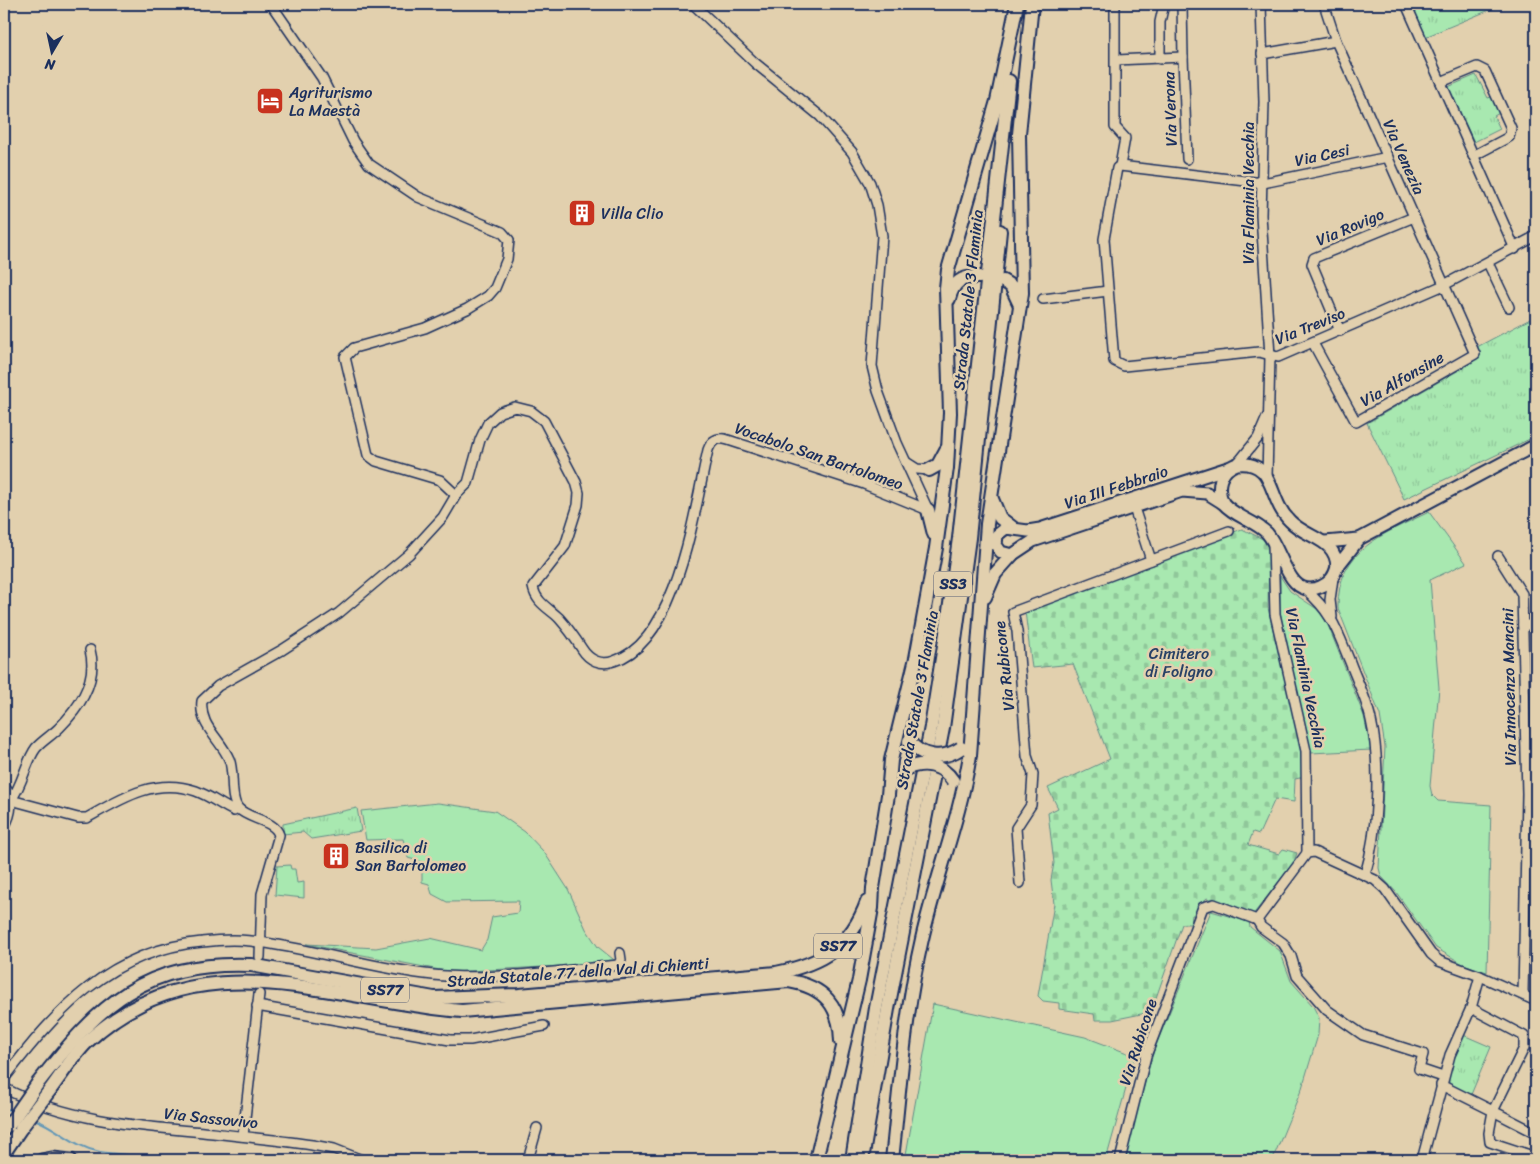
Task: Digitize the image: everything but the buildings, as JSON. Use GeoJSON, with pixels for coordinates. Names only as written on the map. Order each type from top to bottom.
{"type":"FeatureCollection","features":[{"type":"Feature","properties":{"kind":"highway"},"geometry":{"type":"LineString","coordinates":[[816,1160],[822,1144],[859,980],[872,908],[873,888],[888,795],[891,760],[920,640],[936,548],[949,437],[946,282],[950,262],[997,101],[1018,4]]}},
{"type":"Feature","properties":{"kind":"highway","name":"Strada Statale 3 Flaminia"},"geometry":{"type":"LineString","coordinates":[[852,1160],[876,1008],[931,727],[946,633],[959,538],[997,178],[1018,4]]}},
{"type":"Feature","properties":{"kind":"highway"},"geometry":{"type":"LineString","coordinates":[[892,1157],[907,1019],[914,977],[923,936],[960,802],[973,737],[980,614],[991,494],[1020,306],[1022,255],[1019,134],[1030,4]]}},
{"type":"Feature","properties":{"kind":"highway","name":"Strada Statale 3 Flaminia"},"geometry":{"type":"LineString","coordinates":[[862,1160],[888,1009],[943,728],[969,538],[1003,198],[1030,4]]}},
{"type":"Feature","properties":{"kind":"highway"},"geometry":{"type":"LineString","coordinates":[[947,307],[955,284],[965,278],[979,277]]}},
{"type":"Feature","properties":{"kind":"highway"},"geometry":{"type":"LineString","coordinates":[[1003,280],[1014,289],[1020,306]]}},
{"type":"Feature","properties":{"kind":"highway"},"geometry":{"type":"LineString","coordinates":[[929,470],[936,467],[942,459],[949,437]]}},
{"type":"Feature","properties":{"kind":"highway"},"geometry":{"type":"LineString","coordinates":[[991,494],[997,513],[1004,522],[1013,528]]}},
{"type":"Feature","properties":{"kind":"highway"},"geometry":{"type":"LineString","coordinates":[[928,510],[933,524],[936,548]]}},
{"type":"Feature","properties":{"kind":"highway"},"geometry":{"type":"LineString","coordinates":[[980,614],[990,582],[1012,555]]}},
{"type":"Feature","properties":{"kind":"highway"},"geometry":{"type":"LineString","coordinates":[[901,723],[909,741],[919,751],[930,756],[947,755],[961,748],[973,737]]}},
{"type":"Feature","properties":{"kind":"highway"},"geometry":{"type":"LineString","coordinates":[[888,795],[892,783],[905,769],[917,765],[930,764],[943,770],[953,781],[960,802]]}},
{"type":"Feature","properties":{"kind":"highway","name":"Strada Statale 77 della Val di Chienti"},"geometry":{"type":"LineString","coordinates":[[4,1153],[11,1128],[38,1083],[79,1032],[109,1005],[144,982],[195,966],[220,964],[251,965],[434,998],[519,995],[776,973],[801,968],[826,957],[847,938],[860,921],[873,888]]}},
{"type":"Feature","properties":{"kind":"highway","name":"Strada Statale 77 della Val di Chienti"},"geometry":{"type":"LineString","coordinates":[[11,1128],[50,1090],[88,1042],[117,1018],[154,998],[204,984],[247,981],[323,989],[418,1008],[462,1011],[789,981],[803,984],[824,995],[837,1011],[841,1027],[841,1053]]}},
{"type":"Feature","properties":{"kind":"highway"},"geometry":{"type":"LineString","coordinates":[[822,1144],[823,1160]]}},
{"type":"Feature","properties":{"kind":"main road"},"geometry":{"type":"LineString","coordinates":[[1324,542],[1359,539],[1536,445]]}},
{"type":"Feature","properties":{"kind":"main road"},"geometry":{"type":"LineString","coordinates":[[1232,466],[1256,466],[1267,477]]}},
{"type":"Feature","properties":{"kind":"main road","name":"Via Flaminia Vecchia"},"geometry":{"type":"LineString","coordinates":[[1232,466],[1219,483],[1219,493],[1223,503],[1229,509],[1256,523],[1273,540],[1291,580],[1305,589],[1318,588],[1335,573]]}},
{"type":"Feature","properties":{"kind":"main road","name":"Via III Febbraio"},"geometry":{"type":"LineString","coordinates":[[1013,528],[1028,531],[1040,529],[1232,466]]}},
{"type":"Feature","properties":{"kind":"main road","name":"Via Flaminia Vecchia"},"geometry":{"type":"LineString","coordinates":[[1267,477],[1278,507],[1288,520],[1306,534],[1324,542]]}},
{"type":"Feature","properties":{"kind":"main road"},"geometry":{"type":"LineString","coordinates":[[1013,528],[1002,530],[996,539],[1000,551],[1012,555],[1033,541],[1187,490],[1208,493],[1223,503]]}},
{"type":"Feature","properties":{"kind":"main road"},"geometry":{"type":"LineString","coordinates":[[1335,573],[1359,539]]}},
{"type":"Feature","properties":{"kind":"main road"},"geometry":{"type":"LineString","coordinates":[[1324,542],[1335,555],[1335,573]]}},
{"type":"Feature","properties":{"kind":"main road"},"geometry":{"type":"LineString","coordinates":[[42,1160],[53,1158],[71,1160]]}},
{"type":"Feature","properties":{"kind":"street"},"geometry":{"type":"LineString","coordinates":[[271,4],[322,78],[353,141],[369,164],[418,197],[502,232],[509,240],[507,259],[494,289],[488,296],[467,309],[425,328],[354,348],[345,357],[368,455],[376,461],[440,480],[456,495]]}},
{"type":"Feature","properties":{"kind":"street"},"geometry":{"type":"LineString","coordinates":[[693,4],[755,63],[827,123],[852,152],[870,183],[878,205],[882,236],[872,366],[878,391],[904,460],[928,510]]}},
{"type":"Feature","properties":{"kind":"street"},"geometry":{"type":"LineString","coordinates":[[1115,4],[1115,128],[1125,138],[1120,166],[1262,183]]}},
{"type":"Feature","properties":{"kind":"street","name":"Via Flaminia Vecchia"},"geometry":{"type":"LineString","coordinates":[[1262,4],[1261,216],[1270,356],[1267,477]]}},
{"type":"Feature","properties":{"kind":"street","name":"Via Venezia"},"geometry":{"type":"LineString","coordinates":[[1324,4],[1336,41],[1444,285]]}},
{"type":"Feature","properties":{"kind":"street"},"geometry":{"type":"LineString","coordinates":[[1406,4],[1515,249]]}},
{"type":"Feature","properties":{"kind":"street","name":"Via Verona"},"geometry":{"type":"LineString","coordinates":[[1160,59],[1163,6],[1182,7],[1187,159]]}},
{"type":"Feature","properties":{"kind":"street"},"geometry":{"type":"LineString","coordinates":[[1262,54],[1336,41]]}},
{"type":"Feature","properties":{"kind":"street","name":"Via Verona"},"geometry":{"type":"LineString","coordinates":[[1116,60],[1183,57]]}},
{"type":"Feature","properties":{"kind":"street"},"geometry":{"type":"LineString","coordinates":[[1441,82],[1477,67],[1485,71],[1511,128],[1509,137],[1473,156]]}},
{"type":"Feature","properties":{"kind":"street","name":"Via Cesi"},"geometry":{"type":"LineString","coordinates":[[1262,183],[1388,157]]}},
{"type":"Feature","properties":{"kind":"street","name":"Via Treviso"},"geometry":{"type":"LineString","coordinates":[[1120,166],[1117,168],[1104,239],[1114,361],[1118,365],[1259,352],[1278,357],[1444,285],[1515,249],[1536,236]]}},
{"type":"Feature","properties":{"kind":"street","name":"Via Rovigo"},"geometry":{"type":"LineString","coordinates":[[1340,331],[1312,264],[1314,258],[1414,216]]}},
{"type":"Feature","properties":{"kind":"street"},"geometry":{"type":"LineString","coordinates":[[1488,263],[1510,306]]}},
{"type":"Feature","properties":{"kind":"street","name":"Via Alfonsine"},"geometry":{"type":"LineString","coordinates":[[1313,343],[1356,422],[1475,354],[1444,285]]}},
{"type":"Feature","properties":{"kind":"street"},"geometry":{"type":"LineString","coordinates":[[1043,299],[1108,291]]}},
{"type":"Feature","properties":{"kind":"street","name":"Vocabolo San Bartolomeo"},"geometry":{"type":"LineString","coordinates":[[238,809],[235,802],[229,759],[202,718],[202,701],[218,686],[282,650],[339,613],[409,554],[443,517],[456,495],[470,479],[482,435],[488,423],[496,415],[510,408],[521,408],[531,411],[544,421],[576,482],[578,505],[564,546],[536,581],[533,587],[534,594],[537,600],[568,628],[585,654],[599,662],[608,663],[632,653],[643,644],[651,634],[669,601],[678,578],[708,450],[712,441],[716,439],[728,440],[864,484],[928,510]]}},
{"type":"Feature","properties":{"kind":"street","name":"Via Flaminia Vecchia"},"geometry":{"type":"LineString","coordinates":[[1232,466],[1258,438],[1269,413]]}},
{"type":"Feature","properties":{"kind":"street"},"geometry":{"type":"LineString","coordinates":[[904,460],[913,467],[929,470],[921,480],[920,493]]}},
{"type":"Feature","properties":{"kind":"street"},"geometry":{"type":"LineString","coordinates":[[1134,508],[1151,560]]}},
{"type":"Feature","properties":{"kind":"street","name":"Via Rubicone"},"geometry":{"type":"LineString","coordinates":[[1020,883],[1016,828],[1031,805],[1033,774],[1027,756],[1017,631],[1013,612],[1229,531]]}},
{"type":"Feature","properties":{"kind":"street","name":"Via Flaminia Vecchia"},"geometry":{"type":"LineString","coordinates":[[1273,540],[1275,614],[1306,751],[1307,852]]}},
{"type":"Feature","properties":{"kind":"street","name":"Via Innocenzo Mancini"},"geometry":{"type":"LineString","coordinates":[[1498,556],[1522,594],[1532,794],[1523,995]]}},
{"type":"Feature","properties":{"kind":"street","name":"Via Flaminia Vecchia"},"geometry":{"type":"LineString","coordinates":[[1335,573],[1330,594],[1332,617],[1371,717],[1377,748],[1377,782],[1371,856],[1365,875]]}},
{"type":"Feature","properties":{"kind":"street","name":"Via Flaminia Vecchia"},"geometry":{"type":"LineString","coordinates":[[1305,589],[1332,617]]}},
{"type":"Feature","properties":{"kind":"street"},"geometry":{"type":"LineString","coordinates":[[1523,625],[1536,625]]}},
{"type":"Feature","properties":{"kind":"street"},"geometry":{"type":"LineString","coordinates":[[11,800],[17,792],[36,749],[60,727],[87,692],[93,660],[90,650]]}},
{"type":"Feature","properties":{"kind":"street"},"geometry":{"type":"LineString","coordinates":[[4,786],[10,792],[11,800],[10,812],[4,827]]}},
{"type":"Feature","properties":{"kind":"street"},"geometry":{"type":"LineString","coordinates":[[11,800],[78,818],[87,818],[140,790],[161,786],[180,787],[197,791],[275,828],[279,835],[262,894],[260,957]]}},
{"type":"Feature","properties":{"kind":"street"},"geometry":{"type":"LineString","coordinates":[[1536,1001],[1480,976],[1439,961],[1431,954],[1385,889],[1375,880],[1314,852],[1307,852],[1257,920],[1261,927],[1283,943],[1291,956],[1297,976],[1327,1010],[1363,1035],[1423,1054],[1419,1069],[1536,1133]]}},
{"type":"Feature","properties":{"kind":"street","name":"Via Flaminia Vecchia"},"geometry":{"type":"LineString","coordinates":[[1371,856],[1375,880]]}},
{"type":"Feature","properties":{"kind":"street","name":"Via Rubicone"},"geometry":{"type":"LineString","coordinates":[[1120,1160],[1146,1056],[1203,907],[1214,904],[1257,920]]}},
{"type":"Feature","properties":{"kind":"street"},"geometry":{"type":"LineString","coordinates":[[4,1079],[17,1062],[78,996],[100,977],[123,964],[153,951],[179,944],[216,941],[260,942],[407,972],[459,977],[618,965],[621,960],[620,953]]}},
{"type":"Feature","properties":{"kind":"street"},"geometry":{"type":"LineString","coordinates":[[1422,1160],[1450,1055],[1471,1008],[1480,976]]}},
{"type":"Feature","properties":{"kind":"street"},"geometry":{"type":"LineString","coordinates":[[243,1136],[259,994]]}},
{"type":"Feature","properties":{"kind":"street"},"geometry":{"type":"LineString","coordinates":[[257,1006],[450,1040],[470,1040],[544,1026]]}},
{"type":"Feature","properties":{"kind":"street"},"geometry":{"type":"LineString","coordinates":[[1471,1008],[1524,1036],[1524,1048],[1493,1111],[1489,1134],[1490,1142],[1526,1157],[1536,1157]]}},
{"type":"Feature","properties":{"kind":"street","name":"Via Sassovivo"},"geometry":{"type":"LineString","coordinates":[[4,1088],[18,1095],[56,1108],[117,1124],[312,1144],[334,1149],[362,1160]]}},
{"type":"Feature","properties":{"kind":"street"},"geometry":{"type":"LineString","coordinates":[[528,1160],[537,1128]]}},
{"type":"Feature","properties":{"kind":"green space"},"geometry":{"type":"Polygon","coordinates":[[[1410,4],[1504,4],[1425,37],[1410,4]]]}},
{"type":"Feature","properties":{"kind":"green space"},"geometry":{"type":"Polygon","coordinates":[[[1476,75],[1488,98],[1494,96],[1501,112],[1494,116],[1500,129],[1474,142],[1448,87],[1476,75]]]}},
{"type":"Feature","properties":{"kind":"green space"},"geometry":{"type":"Polygon","coordinates":[[[1536,316],[1536,436],[1404,499],[1367,423],[1473,362],[1477,355],[1475,348],[1536,316]]]}},
{"type":"Feature","properties":{"kind":"green space"},"geometry":{"type":"Polygon","coordinates":[[[1429,512],[1466,563],[1430,580],[1439,688],[1430,786],[1432,795],[1438,801],[1491,805],[1487,972],[1463,964],[1436,948],[1396,892],[1381,876],[1379,868],[1385,747],[1380,715],[1338,608],[1340,588],[1345,571],[1354,557],[1380,536],[1429,512]]]}},
{"type":"Feature","properties":{"kind":"green space","name":"Cimitero di Foligno"},"geometry":{"type":"Polygon","coordinates":[[[1242,529],[1269,542],[1268,608],[1304,761],[1305,777],[1295,779],[1294,802],[1275,799],[1259,834],[1253,832],[1248,845],[1279,854],[1283,849],[1297,853],[1294,862],[1252,916],[1207,898],[1199,905],[1197,916],[1192,915],[1191,924],[1182,924],[1151,1012],[1112,1020],[1095,1020],[1094,1014],[1059,1009],[1059,1003],[1043,1001],[1038,996],[1054,904],[1051,880],[1054,863],[1048,813],[1058,808],[1048,788],[1110,759],[1073,664],[1032,668],[1025,611],[1242,529]]]}},
{"type":"Feature","properties":{"kind":"green space"},"geometry":{"type":"Polygon","coordinates":[[[1280,576],[1290,591],[1320,611],[1328,625],[1364,716],[1371,750],[1311,753],[1280,612],[1280,576]]]}},
{"type":"Feature","properties":{"kind":"green space"},"geometry":{"type":"Polygon","coordinates":[[[438,803],[495,811],[525,832],[544,852],[568,889],[586,929],[598,947],[618,963],[450,972],[306,944],[376,948],[430,938],[481,950],[487,940],[492,917],[518,913],[519,901],[447,902],[432,894],[429,884],[422,882],[422,862],[408,858],[403,839],[366,840],[361,811],[438,803]]]}},
{"type":"Feature","properties":{"kind":"green space"},"geometry":{"type":"Polygon","coordinates":[[[357,808],[361,831],[311,839],[303,832],[283,834],[283,824],[357,808]]]}},
{"type":"Feature","properties":{"kind":"green space"},"geometry":{"type":"Polygon","coordinates":[[[290,865],[291,869],[295,869],[297,883],[304,882],[304,898],[275,895],[277,866],[290,865]]]}},
{"type":"Feature","properties":{"kind":"green space"},"geometry":{"type":"Polygon","coordinates":[[[1211,911],[1249,922],[1250,927],[1280,951],[1291,981],[1313,1006],[1319,1018],[1318,1035],[1302,1088],[1274,1156],[1276,1160],[1123,1160],[1154,1050],[1211,911]]]}},
{"type":"Feature","properties":{"kind":"green space"},"geometry":{"type":"Polygon","coordinates":[[[933,1004],[1085,1037],[1135,1056],[1106,1160],[905,1160],[933,1004]]]}},
{"type":"Feature","properties":{"kind":"green space"},"geometry":{"type":"Polygon","coordinates":[[[1461,1034],[1491,1047],[1470,1097],[1450,1087],[1447,1077],[1461,1034]]]}},
{"type":"Feature","properties":{"kind":"waterway"},"geometry":{"type":"LineString","coordinates":[[4,1108],[13,1111]]}},
{"type":"Feature","properties":{"kind":"waterway"},"geometry":{"type":"LineString","coordinates":[[34,1119],[91,1150],[166,1160]]}},
{"type":"Feature","properties":{"kind":"place","name":"Agriturismo La Maestà"},"geometry":{"type":"Point","coordinates":[270,101]}},
{"type":"Feature","properties":{"kind":"place","name":"Villa Clio"},"geometry":{"type":"Point","coordinates":[582,213]}},
{"type":"Feature","properties":{"kind":"place","name":"Basilica di San Bartolomeo"},"geometry":{"type":"Point","coordinates":[336,856]}}]}
